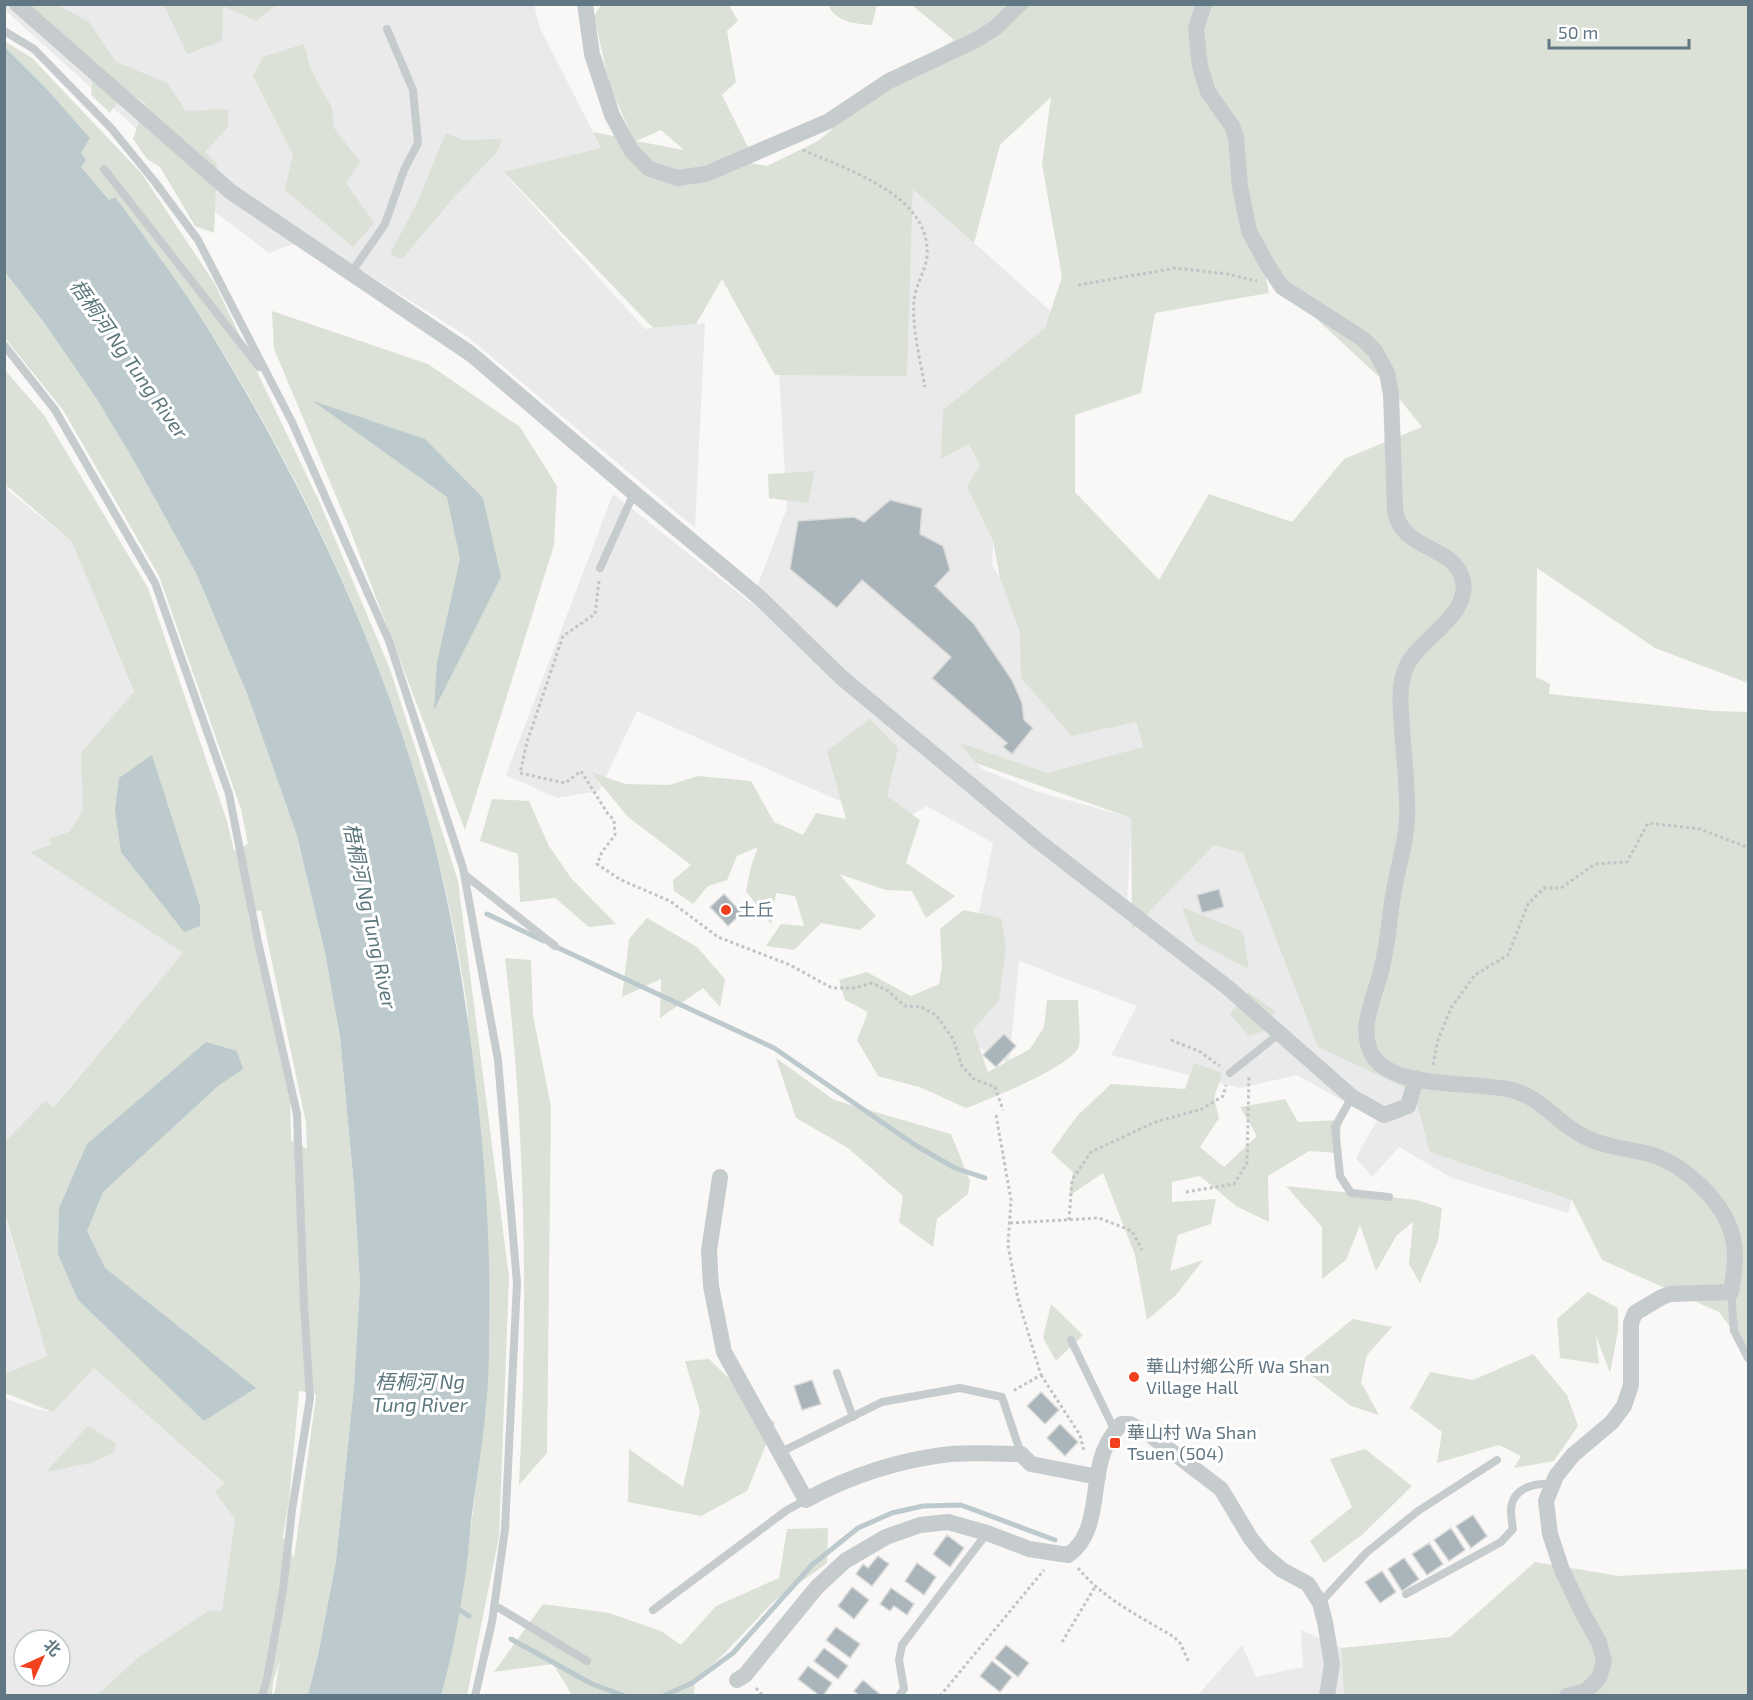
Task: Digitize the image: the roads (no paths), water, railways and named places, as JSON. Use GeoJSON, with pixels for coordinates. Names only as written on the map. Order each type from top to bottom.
{"type":"FeatureCollection","features":[{"type":"Feature","properties":{"kind":"street"},"geometry":{"type":"LineString","coordinates":[[17,4],[231,192],[471,354],[634,494],[759,597],[841,677],[1038,842],[1227,987],[1352,1097],[1384,1115],[1408,1106],[1423,1080]]}},
{"type":"Feature","properties":{"kind":"street"},"geometry":{"type":"LineString","coordinates":[[585,4],[592,54],[612,115],[631,150],[648,168],[677,178],[706,174],[829,121],[889,81],[976,40],[995,28],[1020,4]]}},
{"type":"Feature","properties":{"kind":"street"},"geometry":{"type":"LineString","coordinates":[[1204,4],[1196,29],[1200,66],[1208,92],[1232,126],[1236,136],[1240,187],[1249,231],[1282,287],[1363,339],[1380,358],[1389,382],[1395,510],[1398,523],[1412,538],[1453,563],[1462,580],[1461,600],[1453,614],[1416,652],[1408,663],[1403,677],[1400,699],[1407,798],[1406,831],[1383,960],[1366,1029],[1370,1051],[1380,1064],[1395,1072],[1423,1080],[1496,1087],[1520,1092],[1538,1102],[1568,1127],[1585,1137],[1611,1147],[1650,1154],[1669,1161],[1686,1172],[1706,1192],[1730,1227],[1734,1242],[1735,1262],[1731,1292],[1670,1294],[1662,1296],[1635,1313],[1631,1323],[1631,1385],[1624,1406],[1612,1422],[1573,1455],[1556,1476],[1546,1502],[1550,1534],[1566,1579],[1599,1642],[1604,1661],[1599,1678],[1586,1691],[1567,1695]]}},
{"type":"Feature","properties":{"kind":"street"},"geometry":{"type":"LineString","coordinates":[[720,1177],[709,1251],[711,1286],[724,1352],[806,1500],[825,1490],[895,1464],[952,1454],[1021,1454],[1031,1464],[1090,1476]]}},
{"type":"Feature","properties":{"kind":"street"},"geometry":{"type":"LineString","coordinates":[[737,1680],[745,1675],[817,1587],[845,1561],[886,1537],[920,1525],[948,1522],[987,1533],[1029,1549],[1068,1555],[1077,1548],[1089,1527],[1090,1476],[1121,1424],[1130,1425],[1150,1435],[1221,1489],[1251,1539],[1264,1555],[1282,1570],[1308,1584],[1320,1603],[1325,1622],[1332,1664],[1328,1695]]}},
{"type":"Feature","properties":{"kind":"lane"},"geometry":{"type":"LineString","coordinates":[[351,273],[385,224],[404,170],[418,143],[412,90],[387,29]]}},
{"type":"Feature","properties":{"kind":"lane"},"geometry":{"type":"LineString","coordinates":[[4,31],[34,49],[111,128],[198,240],[292,422],[389,641],[465,875],[498,1060],[517,1283],[505,1529],[494,1605],[476,1695]]}},
{"type":"Feature","properties":{"kind":"lane"},"geometry":{"type":"LineString","coordinates":[[104,169],[271,382]]}},
{"type":"Feature","properties":{"kind":"lane"},"geometry":{"type":"LineString","coordinates":[[4,345],[55,410],[155,583],[229,794],[258,942],[297,1114],[310,1398],[292,1510],[283,1590],[262,1695]]}},
{"type":"Feature","properties":{"kind":"lane"},"geometry":{"type":"LineString","coordinates":[[600,568],[634,494]]}},
{"type":"Feature","properties":{"kind":"lane"},"geometry":{"type":"LineString","coordinates":[[465,875],[555,946]]}},
{"type":"Feature","properties":{"kind":"lane"},"geometry":{"type":"LineString","coordinates":[[1230,1073],[1280,1034]]}},
{"type":"Feature","properties":{"kind":"lane"},"geometry":{"type":"LineString","coordinates":[[1352,1097],[1335,1127],[1340,1176],[1352,1193],[1389,1197]]}},
{"type":"Feature","properties":{"kind":"lane"},"geometry":{"type":"LineString","coordinates":[[1731,1292],[1734,1331],[1749,1358]]}},
{"type":"Feature","properties":{"kind":"lane"},"geometry":{"type":"LineString","coordinates":[[1071,1340],[1115,1431]]}},
{"type":"Feature","properties":{"kind":"lane"},"geometry":{"type":"LineString","coordinates":[[837,1373],[853,1417]]}},
{"type":"Feature","properties":{"kind":"lane"},"geometry":{"type":"LineString","coordinates":[[779,1453],[882,1402],[960,1388],[1002,1397],[1021,1454]]}},
{"type":"Feature","properties":{"kind":"lane"},"geometry":{"type":"LineString","coordinates":[[1320,1603],[1374,1546],[1418,1511],[1497,1460]]}},
{"type":"Feature","properties":{"kind":"lane"},"geometry":{"type":"LineString","coordinates":[[1406,1594],[1501,1542],[1513,1529],[1511,1508],[1516,1496],[1526,1486],[1537,1483],[1553,1484]]}},
{"type":"Feature","properties":{"kind":"lane"},"geometry":{"type":"LineString","coordinates":[[652,1611],[787,1510],[806,1500]]}},
{"type":"Feature","properties":{"kind":"lane"},"geometry":{"type":"LineString","coordinates":[[899,1695],[904,1689],[899,1660],[902,1645],[987,1533]]}},
{"type":"Feature","properties":{"kind":"lane"},"geometry":{"type":"LineString","coordinates":[[494,1605],[587,1661]]}},
{"type":"Feature","properties":{"kind":"water","name":"梧桐河 Ng Tung River"},"geometry":{"type":"Polygon","coordinates":[[[5,47],[45,87],[90,138],[81,153],[86,160],[81,167],[109,200],[115,197],[179,285],[215,340],[281,456],[312,516],[366,638],[390,700],[430,827],[452,926],[469,1027],[483,1153],[489,1273],[489,1372],[484,1422],[463,1593],[441,1695],[308,1695],[336,1561],[354,1386],[360,1284],[354,1186],[340,1037],[325,953],[297,836],[248,696],[196,573],[96,398],[45,324],[5,272],[5,47]]]}},
{"type":"Feature","properties":{"kind":"water"},"geometry":{"type":"Polygon","coordinates":[[[313,401],[425,439],[483,498],[501,577],[434,710],[437,662],[460,559],[447,497],[313,401]]]}},
{"type":"Feature","properties":{"kind":"water"},"geometry":{"type":"Polygon","coordinates":[[[152,755],[200,906],[200,926],[184,932],[121,852],[115,810],[119,778],[152,755]]]}},
{"type":"Feature","properties":{"kind":"water"},"geometry":{"type":"Polygon","coordinates":[[[206,1042],[237,1051],[243,1069],[218,1086],[103,1192],[87,1231],[105,1268],[256,1388],[204,1421],[78,1300],[58,1254],[59,1208],[87,1144],[206,1042]]]}},
{"type":"Feature","properties":{"kind":"waterway"},"geometry":{"type":"LineString","coordinates":[[487,914],[544,941]]}},
{"type":"Feature","properties":{"kind":"waterway"},"geometry":{"type":"LineString","coordinates":[[552,945],[774,1048],[915,1145],[955,1168],[985,1178]]}},
{"type":"Feature","properties":{"kind":"waterway"},"geometry":{"type":"LineString","coordinates":[[663,1696],[692,1683],[733,1653],[812,1565],[858,1528],[892,1513],[923,1506],[961,1505],[1055,1540]]}},
{"type":"Feature","properties":{"kind":"waterway"},"geometry":{"type":"LineString","coordinates":[[455,1607],[469,1616]]}},
{"type":"Feature","properties":{"kind":"waterway"},"geometry":{"type":"LineString","coordinates":[[511,1639],[592,1684],[625,1696]]}},
{"type":"Feature","properties":{"kind":"place","name":"土丘"},"geometry":{"type":"Point","coordinates":[726,910]}},
{"type":"Feature","properties":{"kind":"place","name":"華山村鄉公所 Wa Shan Village Hall"},"geometry":{"type":"Point","coordinates":[1134,1377]}},
{"type":"Feature","properties":{"kind":"place","name":"華山村 Wa Shan Tsuen (504)"},"geometry":{"type":"Point","coordinates":[1115,1443]}}]}
